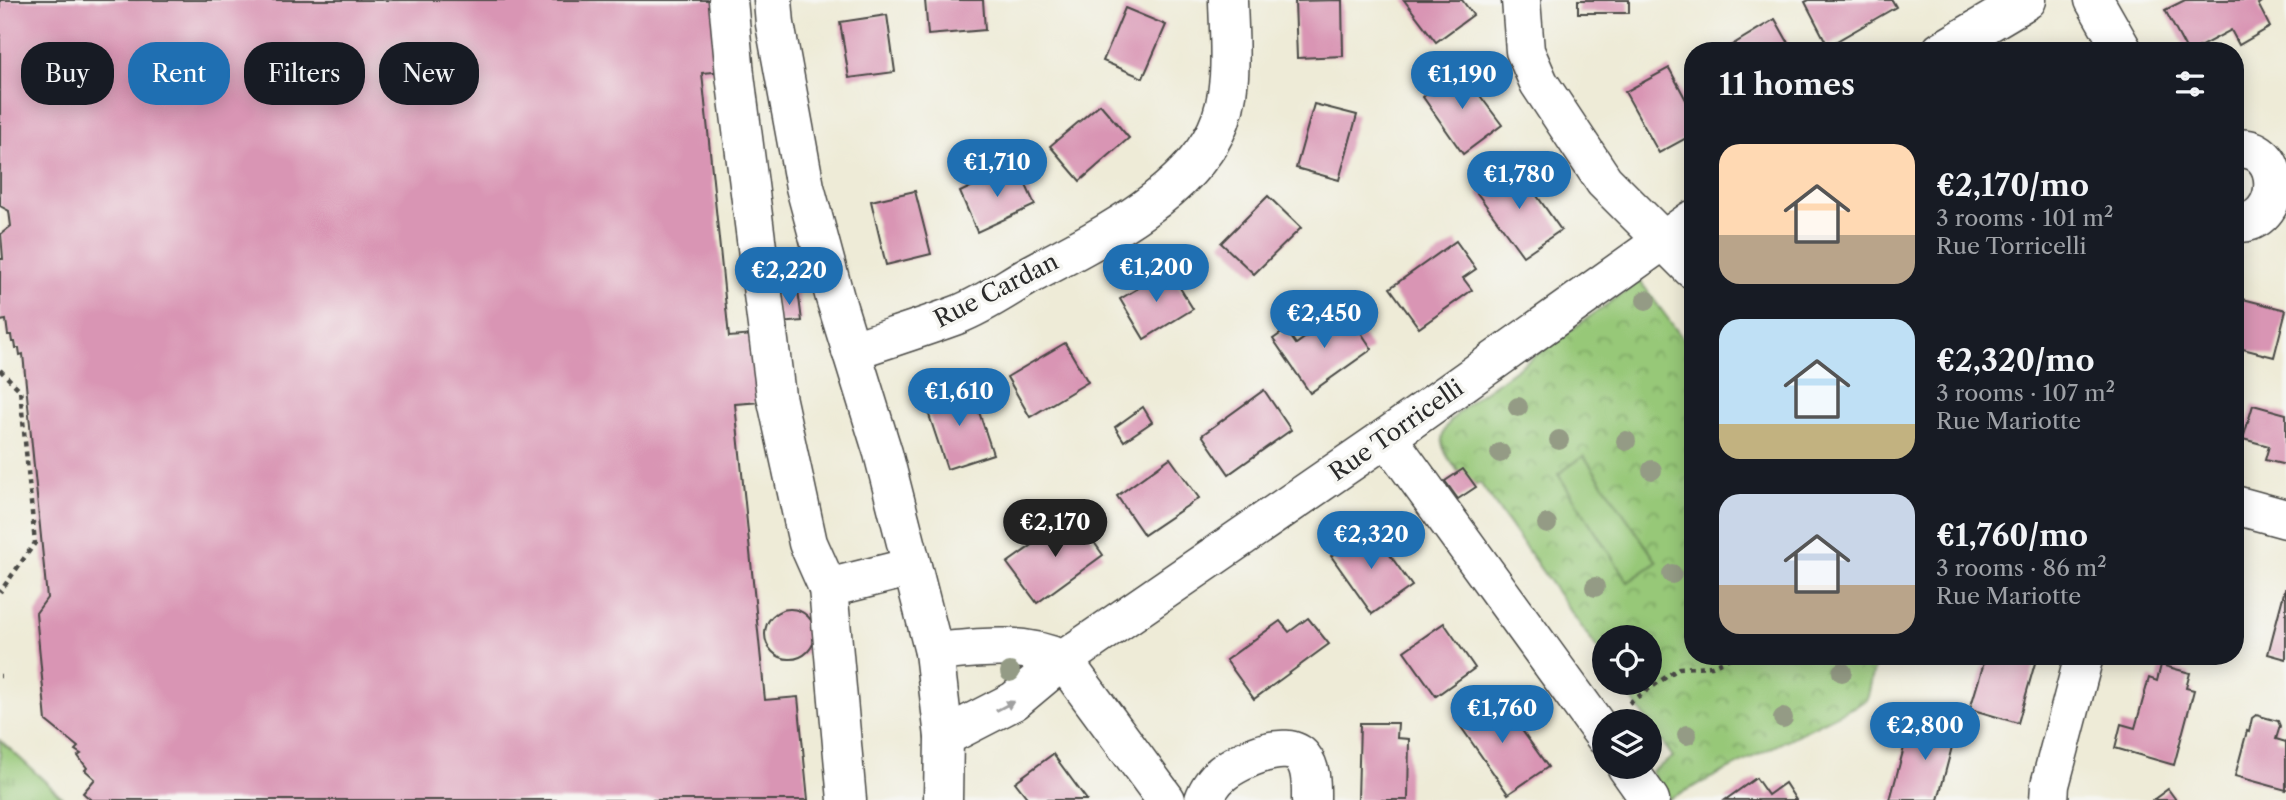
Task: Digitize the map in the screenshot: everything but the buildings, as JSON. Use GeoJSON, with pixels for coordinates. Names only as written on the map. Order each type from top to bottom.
{"type":"FeatureCollection","features":[{"type":"Feature","properties":{"kind":"street"},"geometry":{"type":"LineString","coordinates":[[728,0],[776,396],[808,543],[828,588],[847,800]]}},
{"type":"Feature","properties":{"kind":"street"},"geometry":{"type":"LineString","coordinates":[[773,0],[805,187],[883,453],[934,652],[944,737],[943,800]]}},
{"type":"Feature","properties":{"kind":"street","name":"Rue Cardan"},"geometry":{"type":"LineString","coordinates":[[851,351],[960,314],[1080,248],[1161,197],[1182,179],[1217,130],[1225,103],[1229,73],[1228,0]]}},
{"type":"Feature","properties":{"kind":"street"},"geometry":{"type":"LineString","coordinates":[[1521,0],[1525,51],[1539,83],[1604,181],[1678,230],[1684,247]]}},
{"type":"Feature","properties":{"kind":"street"},"geometry":{"type":"LineString","coordinates":[[1956,42],[2027,0]]}},
{"type":"Feature","properties":{"kind":"street"},"geometry":{"type":"LineString","coordinates":[[2094,0],[2118,42]]}},
{"type":"Feature","properties":{"kind":"street"},"geometry":{"type":"LineString","coordinates":[[2244,149],[2254,150],[2265,156],[2278,176],[2279,188],[2277,200],[2270,211],[2260,218],[2244,223]]}},
{"type":"Feature","properties":{"kind":"street","name":"Rue Torricelli"},"geometry":{"type":"LineString","coordinates":[[944,737],[1014,701],[1063,660],[1387,437],[1678,230]]}},
{"type":"Feature","properties":{"kind":"street"},"geometry":{"type":"LineString","coordinates":[[1387,437],[1592,720]]}},
{"type":"Feature","properties":{"kind":"street"},"geometry":{"type":"LineString","coordinates":[[2244,507],[2286,519]]}},
{"type":"Feature","properties":{"kind":"street"},"geometry":{"type":"LineString","coordinates":[[828,588],[912,566]]}},
{"type":"Feature","properties":{"kind":"street"},"geometry":{"type":"LineString","coordinates":[[934,652],[989,646],[1017,647],[1044,651],[1063,660],[1166,800]]}},
{"type":"Feature","properties":{"kind":"street"},"geometry":{"type":"LineString","coordinates":[[2049,800],[2050,785],[2082,665]]}},
{"type":"Feature","properties":{"kind":"street"},"geometry":{"type":"LineString","coordinates":[[1204,800],[1221,775],[1243,760],[1282,750],[1296,751],[1304,759],[1312,783],[1311,800]]}},
{"type":"Feature","properties":{"kind":"street"},"geometry":{"type":"LineString","coordinates":[[1635,779],[1650,800]]}},
{"type":"Feature","properties":{"kind":"path"},"geometry":{"type":"LineString","coordinates":[[0,370],[20,390],[35,543],[0,592]]}},
{"type":"Feature","properties":{"kind":"path"},"geometry":{"type":"LineString","coordinates":[[1628,709],[1679,668],[1714,665]]}},
{"type":"Feature","properties":{"kind":"green space"},"geometry":{"type":"Polygon","coordinates":[[[1640,281],[1684,340],[1684,665],[1875,665],[1867,700],[1669,799],[1656,779],[1662,779],[1662,764],[1673,757],[1662,742],[1662,709],[1639,709],[1629,695],[1662,695],[1662,625],[1592,625],[1592,642],[1480,483],[1471,488],[1445,451],[1443,433],[1459,412],[1640,281]]]}},
{"type":"Feature","properties":{"kind":"green space"},"geometry":{"type":"Polygon","coordinates":[[[1584,456],[1657,562],[1628,582],[1558,474],[1584,456]]]}},
{"type":"Feature","properties":{"kind":"green space"},"geometry":{"type":"Polygon","coordinates":[[[0,740],[63,798],[0,799],[0,740]]]}}]}
